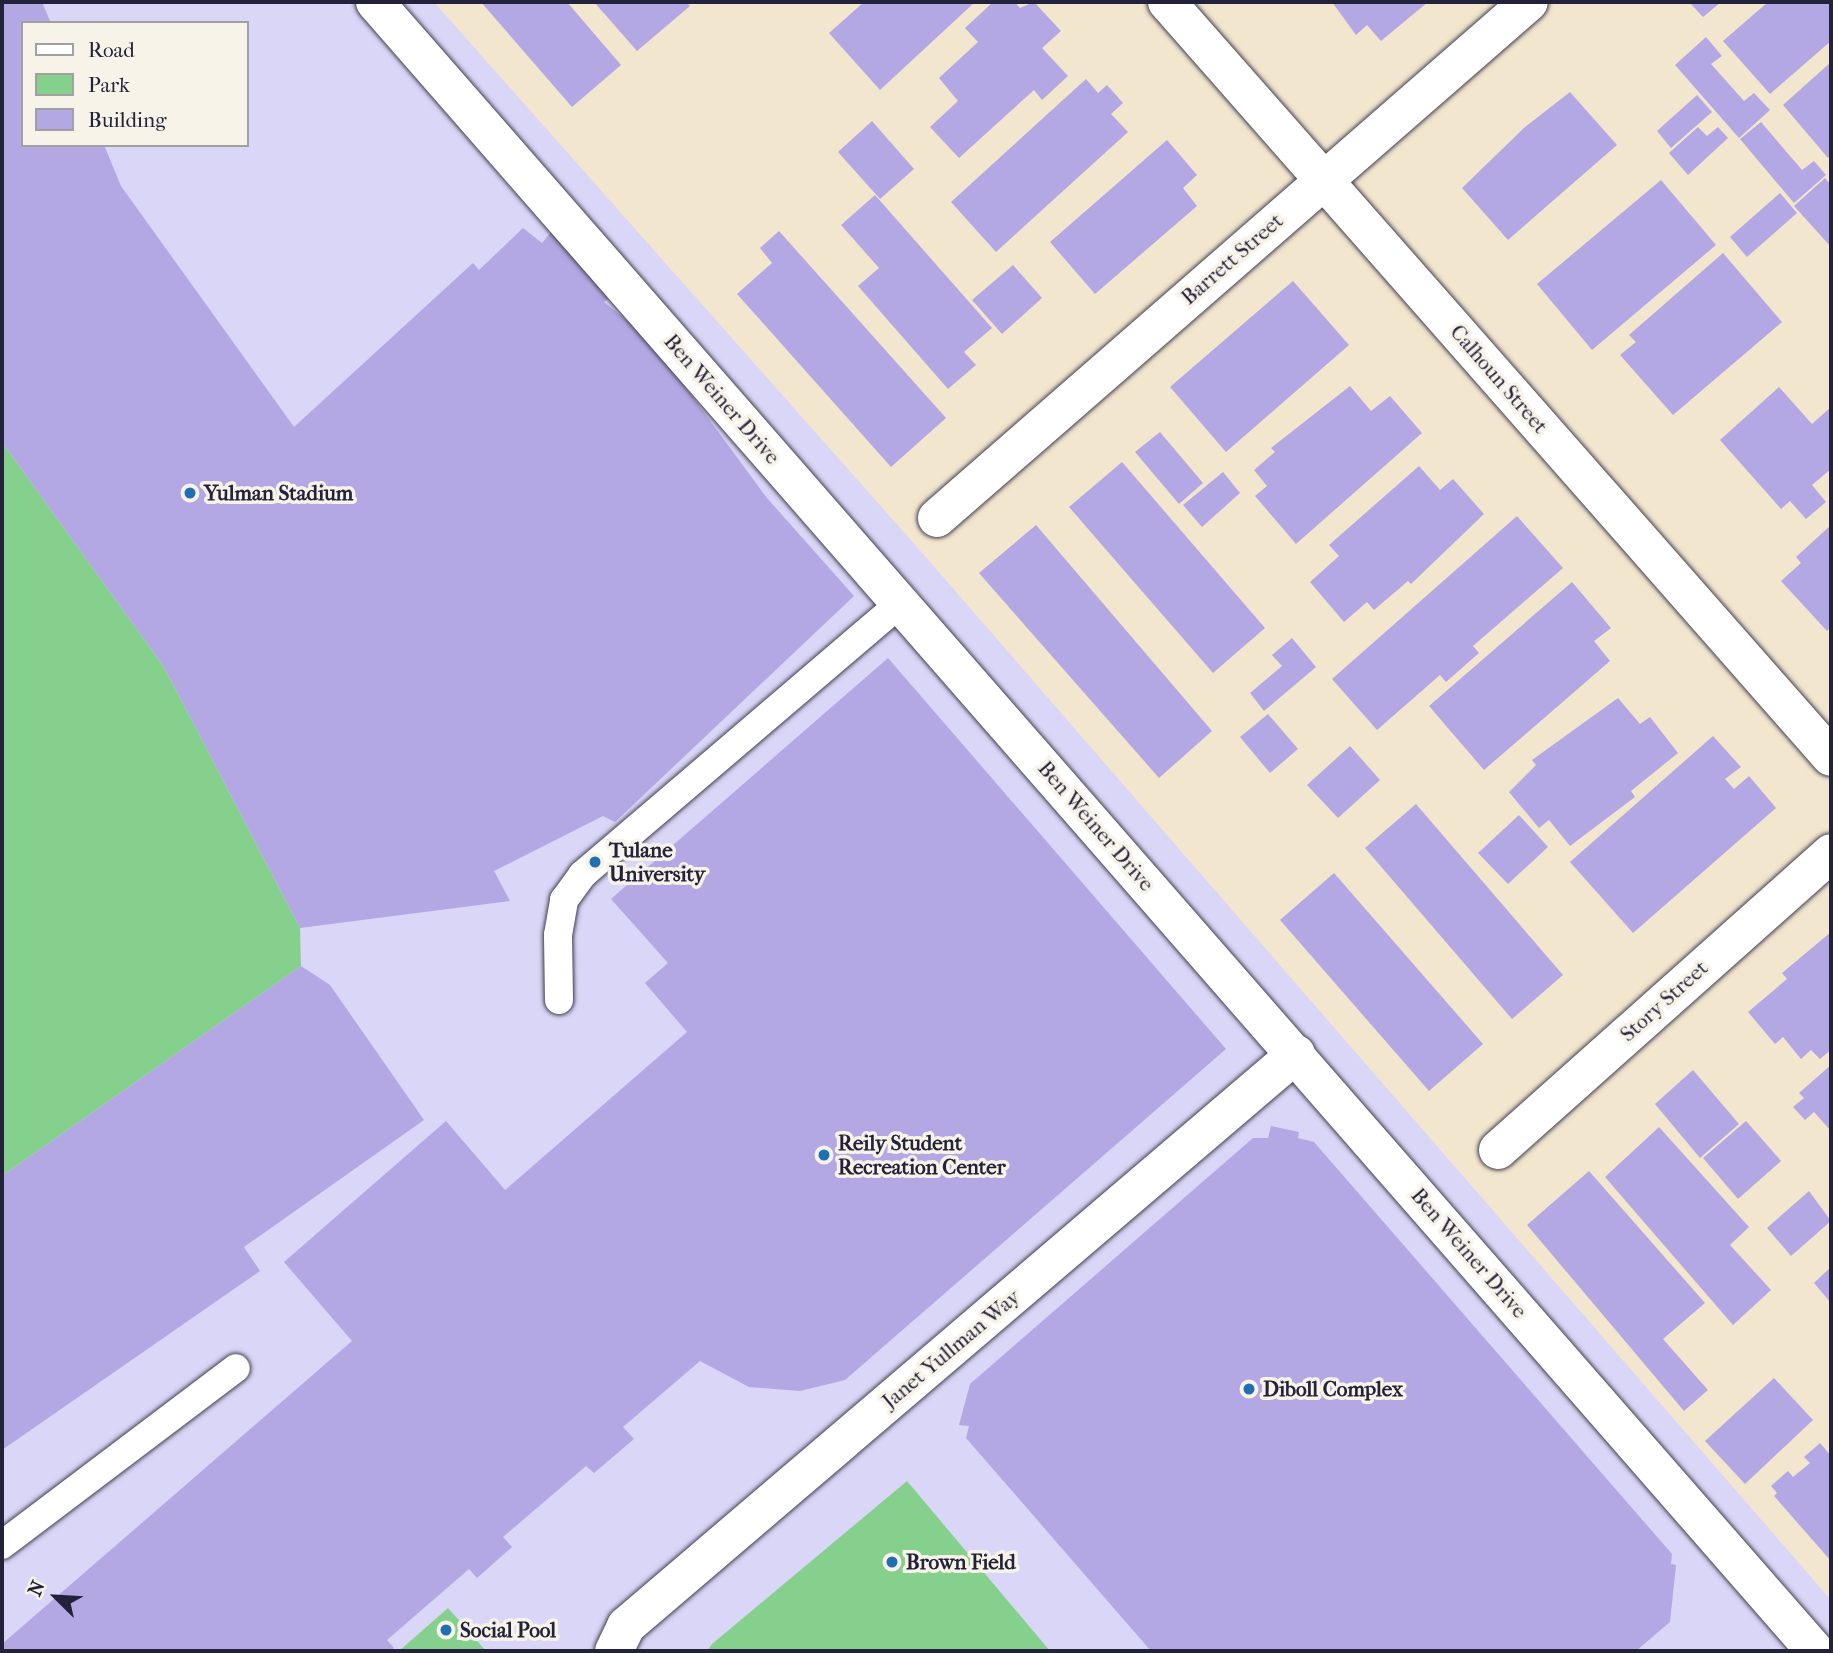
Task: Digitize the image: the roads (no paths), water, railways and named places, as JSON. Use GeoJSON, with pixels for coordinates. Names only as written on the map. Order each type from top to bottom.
{"type":"FeatureCollection","features":[{"type":"Feature","properties":{"kind":"street","name":"Ben Weiner Drive"},"geometry":{"type":"LineString","coordinates":[[375,2],[1815,1651]]}},
{"type":"Feature","properties":{"kind":"street","name":"Calhoun Street"},"geometry":{"type":"LineString","coordinates":[[1167,2],[1831,757]]}},
{"type":"Feature","properties":{"kind":"street","name":"Barrett Street"},"geometry":{"type":"LineString","coordinates":[[937,519],[1323,179],[1529,2]]}},
{"type":"Feature","properties":{"kind":"street","name":"Story Street"},"geometry":{"type":"LineString","coordinates":[[1498,1150],[1831,853]]}},
{"type":"Feature","properties":{"kind":"street","name":"Janet Yullman Way"},"geometry":{"type":"LineString","coordinates":[[614,1651],[626,1626],[1296,1054]]}},
{"type":"Feature","properties":{"kind":"lane"},"geometry":{"type":"LineString","coordinates":[[559,1000],[558,935],[564,900],[582,876],[900,603]]}},
{"type":"Feature","properties":{"kind":"lane"},"geometry":{"type":"LineString","coordinates":[[2,1545],[236,1368]]}},
{"type":"Feature","properties":{"kind":"place","name":"Yulman Stadium"},"geometry":{"type":"Point","coordinates":[190,493]}},
{"type":"Feature","properties":{"kind":"place","name":"Tulane University"},"geometry":{"type":"Point","coordinates":[595,862]}},
{"type":"Feature","properties":{"kind":"place","name":"Reily Student Recreation Center"},"geometry":{"type":"Point","coordinates":[824,1155]}},
{"type":"Feature","properties":{"kind":"place","name":"Diboll Complex"},"geometry":{"type":"Point","coordinates":[1249,1389]}},
{"type":"Feature","properties":{"kind":"place","name":"Brown Field"},"geometry":{"type":"Point","coordinates":[892,1562]}},
{"type":"Feature","properties":{"kind":"place","name":"Social Pool"},"geometry":{"type":"Point","coordinates":[446,1630]}}]}
